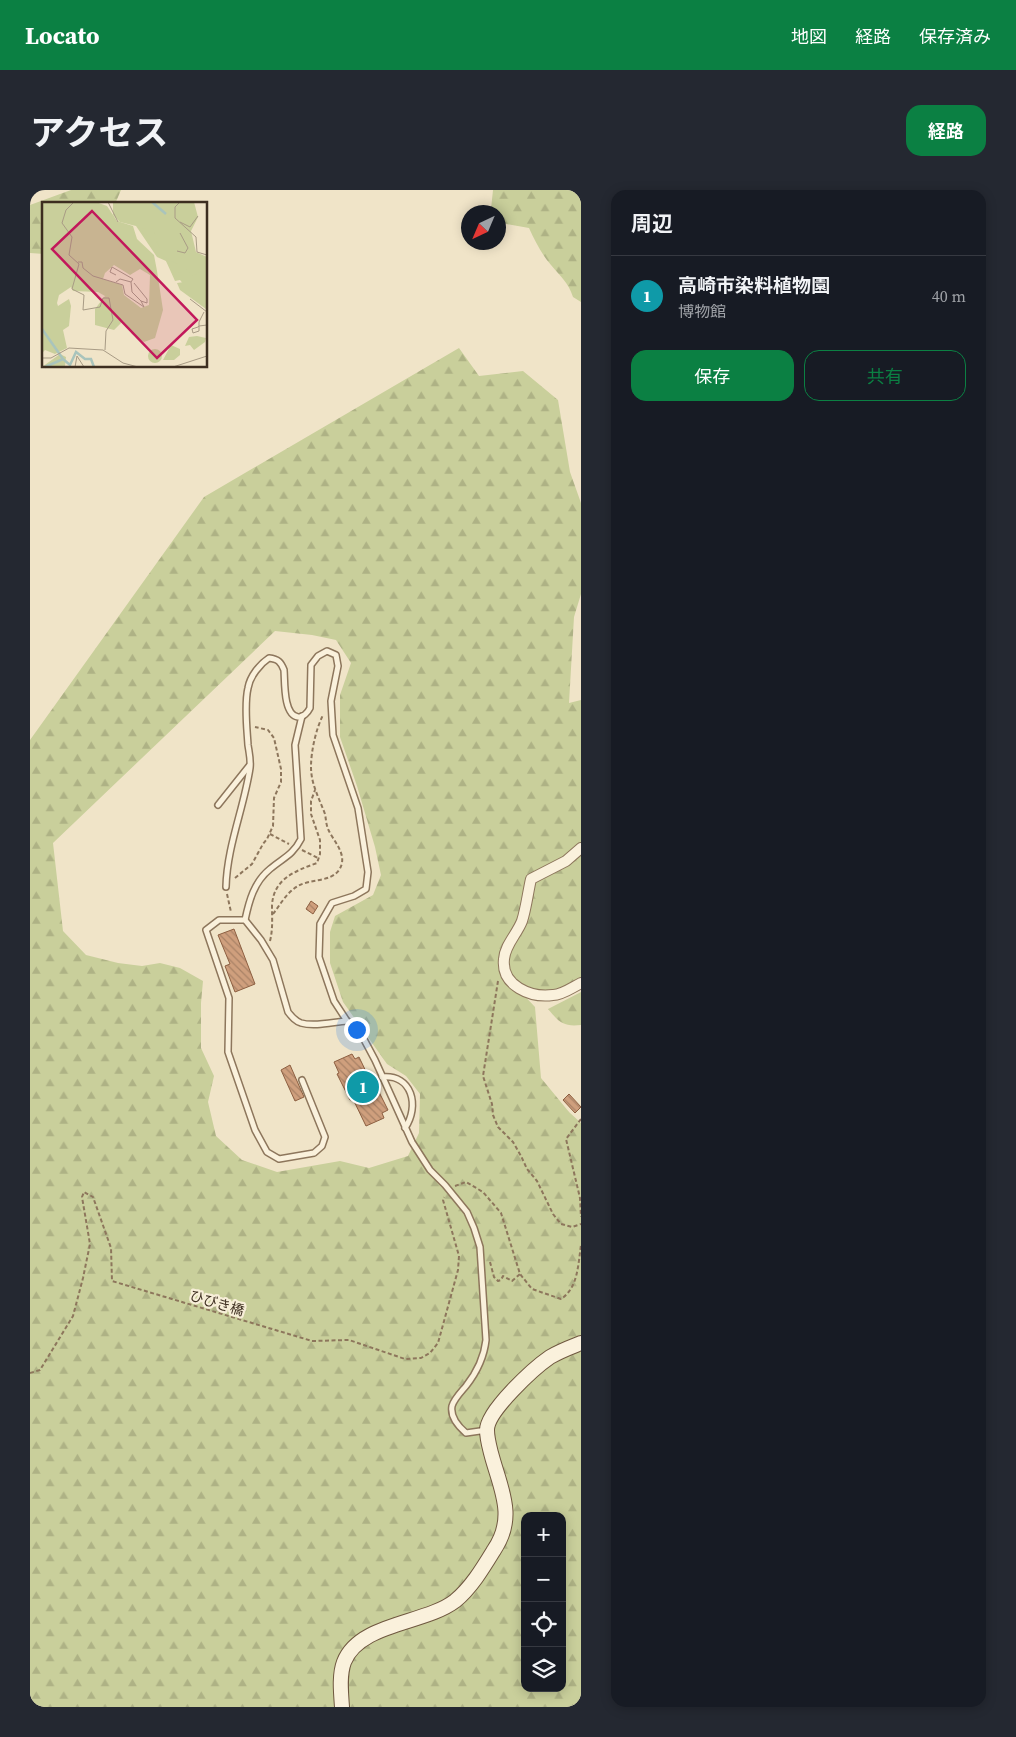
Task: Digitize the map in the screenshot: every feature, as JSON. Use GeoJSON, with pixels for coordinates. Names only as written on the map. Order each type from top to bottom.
{"type":"FeatureCollection","features":[{"type":"Feature","properties":{"kind":"street"},"geometry":{"type":"LineString","coordinates":[[581,848],[566,862],[531,880],[522,920],[507,948],[504,959],[504,969],[508,978],[516,988],[526,992],[554,996],[581,983]]}},
{"type":"Feature","properties":{"kind":"street"},"geometry":{"type":"LineString","coordinates":[[342,1707],[342,1673],[344,1663],[348,1654],[355,1646],[381,1631],[441,1609],[454,1601],[468,1588],[501,1540],[506,1518],[504,1496],[490,1448],[487,1430],[488,1422],[533,1370],[552,1356],[581,1342]]}},
{"type":"Feature","properties":{"kind":"lane"},"geometry":{"type":"LineString","coordinates":[[226,885],[232,843],[250,765],[246,724],[248,687],[262,662],[269,658],[277,659],[282,664],[284,670],[287,709],[297,717],[302,716],[310,708],[312,665],[318,656],[327,651],[336,655],[338,666],[331,701],[333,735],[358,808],[368,872],[366,889],[354,896],[332,903],[320,924],[319,957],[334,1001],[347,1021],[359,1030],[412,1142],[430,1170],[467,1212],[474,1228],[480,1247],[486,1340],[485,1353],[478,1368],[452,1406],[453,1417],[458,1426],[466,1433],[487,1430]]}},
{"type":"Feature","properties":{"kind":"lane"},"geometry":{"type":"LineString","coordinates":[[302,716],[295,745],[301,839],[297,848],[270,869],[256,885],[249,902],[245,920],[273,960],[288,1012],[294,1019],[300,1023],[315,1024],[347,1021]]}},
{"type":"Feature","properties":{"kind":"lane"},"geometry":{"type":"LineString","coordinates":[[218,805],[250,765]]}},
{"type":"Feature","properties":{"kind":"lane"},"geometry":{"type":"LineString","coordinates":[[245,920],[219,920],[206,930],[229,998],[228,1052],[255,1130],[266,1152],[279,1159],[314,1153],[322,1146],[325,1137],[302,1080]]}},
{"type":"Feature","properties":{"kind":"lane"},"geometry":{"type":"LineString","coordinates":[[382,1076],[392,1076],[400,1079],[407,1086],[414,1109],[411,1120],[405,1128]]}},
{"type":"Feature","properties":{"kind":"path"},"geometry":{"type":"LineString","coordinates":[[273,914],[288,894],[297,886],[333,877],[340,869],[342,858],[339,848],[327,828],[326,816],[314,790],[311,766],[322,716],[331,708]]}},
{"type":"Feature","properties":{"kind":"path"},"geometry":{"type":"LineString","coordinates":[[232,919],[226,885],[252,864],[270,834],[273,826],[274,798],[281,782],[281,769],[274,738],[268,730],[246,724]]}},
{"type":"Feature","properties":{"kind":"path"},"geometry":{"type":"LineString","coordinates":[[267,950],[271,937],[273,897],[277,887],[282,880],[316,863],[318,858],[320,840],[311,814],[311,801],[314,790]]}},
{"type":"Feature","properties":{"kind":"path"},"geometry":{"type":"LineString","coordinates":[[270,834],[318,858]]}},
{"type":"Feature","properties":{"kind":"path"},"geometry":{"type":"LineString","coordinates":[[504,964],[498,969],[498,988],[483,1076],[492,1104],[493,1115],[498,1128],[513,1142],[527,1169],[537,1181],[560,1224],[572,1227],[581,1224]]}},
{"type":"Feature","properties":{"kind":"path"},"geometry":{"type":"LineString","coordinates":[[581,1119],[566,1139],[580,1198],[581,1217]]}},
{"type":"Feature","properties":{"kind":"path"},"geometry":{"type":"LineString","coordinates":[[447,1188],[466,1182],[482,1192],[501,1213],[520,1274],[532,1289],[561,1299],[569,1294],[573,1286],[581,1245]]}},
{"type":"Feature","properties":{"kind":"path","name":"ひびき橋"},"geometry":{"type":"LineString","coordinates":[[30,1373],[40,1370],[73,1316],[90,1244],[82,1197],[84,1192],[94,1197],[111,1248],[112,1281],[118,1284],[312,1341],[349,1340],[405,1359],[421,1358],[430,1353],[438,1343],[458,1270],[459,1256],[443,1200],[447,1188]]}},
{"type":"Feature","properties":{"kind":"path"},"geometry":{"type":"LineString","coordinates":[[480,1247],[488,1253],[494,1277],[498,1281],[503,1276],[512,1281],[520,1274]]}},
{"type":"Feature","properties":{"kind":"green space"},"geometry":{"type":"Polygon","coordinates":[[[71,190],[121,190],[116,202],[42,202],[42,254],[30,253],[30,205],[71,190]]]}},
{"type":"Feature","properties":{"kind":"green space"},"geometry":{"type":"Polygon","coordinates":[[[493,190],[581,190],[581,302],[573,297],[566,283],[536,243],[529,228],[506,224],[506,205],[491,205],[493,190]]]}},
{"type":"Feature","properties":{"kind":"green space"},"geometry":{"type":"Polygon","coordinates":[[[459,348],[479,376],[523,371],[558,400],[570,472],[581,503],[581,594],[574,617],[569,703],[581,700],[581,983],[554,995],[518,989],[535,1007],[541,1078],[569,1112],[581,1123],[581,1707],[30,1707],[30,740],[204,497],[459,348]],[[275,631],[53,843],[63,931],[86,955],[118,963],[142,966],[160,963],[180,968],[203,981],[201,1048],[214,1076],[208,1102],[216,1136],[242,1160],[277,1172],[340,1161],[369,1168],[408,1156],[419,1133],[420,1094],[406,1076],[387,1064],[343,1002],[330,963],[330,932],[335,916],[373,895],[381,875],[357,786],[340,737],[340,695],[351,663],[336,640],[275,631]]]}},
{"type":"Feature","properties":{"kind":"green space"},"geometry":{"type":"Polygon","coordinates":[[[581,992],[581,1025],[562,1023],[548,1009],[581,992]]]}},
{"type":"Feature","properties":{"kind":"building"},"geometry":{"type":"Polygon","coordinates":[[[311,901],[318,906],[313,914],[306,909],[311,901]]]}},
{"type":"Feature","properties":{"kind":"building"},"geometry":{"type":"Polygon","coordinates":[[[234,929],[255,984],[235,992],[225,966],[230,964],[218,935],[234,929]]]}},
{"type":"Feature","properties":{"kind":"building"},"geometry":{"type":"Polygon","coordinates":[[[352,1054],[355,1059],[359,1057],[388,1110],[382,1113],[384,1118],[366,1126],[353,1099],[350,1100],[337,1074],[339,1073],[334,1062],[352,1054]]]}},
{"type":"Feature","properties":{"kind":"building"},"geometry":{"type":"Polygon","coordinates":[[[290,1065],[304,1097],[295,1101],[281,1070],[290,1065]]]}},
{"type":"Feature","properties":{"kind":"building"},"geometry":{"type":"Polygon","coordinates":[[[569,1094],[581,1107],[575,1113],[563,1100],[569,1094]]]}},
{"type":"Feature","properties":{"kind":"place","name":"高崎市染料植物園"},"geometry":{"type":"Point","coordinates":[363,1087]}}]}
